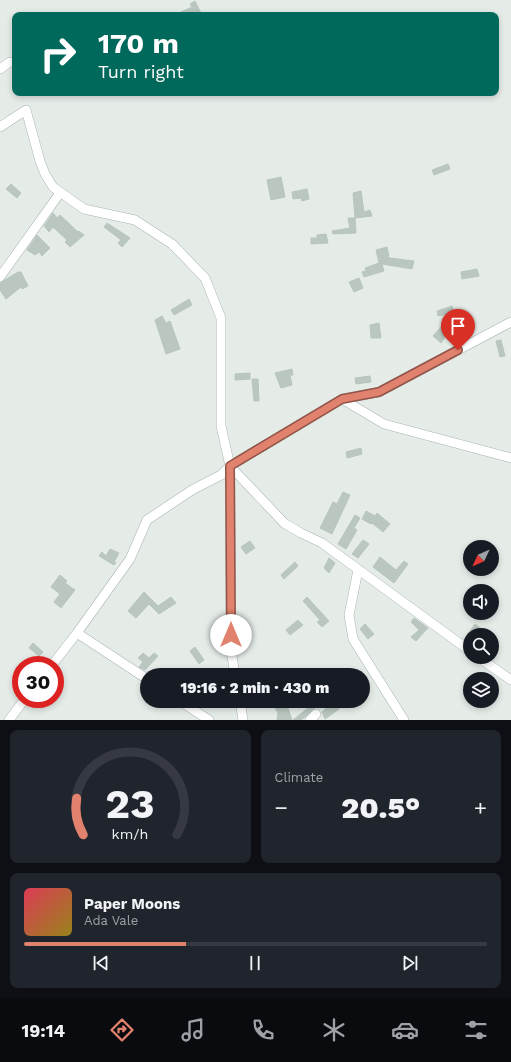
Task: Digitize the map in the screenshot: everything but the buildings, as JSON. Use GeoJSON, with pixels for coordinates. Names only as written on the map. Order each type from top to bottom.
{"type":"FeatureCollection","features":[{"type":"Feature","properties":{"kind":"street"},"geometry":{"type":"LineString","coordinates":[[0,69],[10,62]]}},
{"type":"Feature","properties":{"kind":"street"},"geometry":{"type":"LineString","coordinates":[[0,126],[26,110],[45,174],[53,187],[84,209],[135,220],[172,244],[205,278],[221,318],[221,426],[230,466],[231,650],[234,668]]}},
{"type":"Feature","properties":{"kind":"street"},"geometry":{"type":"LineString","coordinates":[[0,277],[60,193]]}},
{"type":"Feature","properties":{"kind":"street"},"geometry":{"type":"LineString","coordinates":[[59,656],[77,634],[130,559],[147,520],[192,490],[221,475],[230,466],[342,399],[379,392],[511,322]]}},
{"type":"Feature","properties":{"kind":"street"},"geometry":{"type":"LineString","coordinates":[[342,399],[384,424],[511,458]]}},
{"type":"Feature","properties":{"kind":"street"},"geometry":{"type":"LineString","coordinates":[[230,466],[284,523],[322,543],[463,646]]}},
{"type":"Feature","properties":{"kind":"street"},"geometry":{"type":"LineString","coordinates":[[358,570],[348,615],[353,639],[404,720]]}},
{"type":"Feature","properties":{"kind":"street"},"geometry":{"type":"LineString","coordinates":[[77,634],[140,675]]}},
{"type":"Feature","properties":{"kind":"street"},"geometry":{"type":"LineString","coordinates":[[489,664],[510,677]]}},
{"type":"Feature","properties":{"kind":"street"},"geometry":{"type":"LineString","coordinates":[[9,720],[18,708]]}},
{"type":"Feature","properties":{"kind":"street"},"geometry":{"type":"LineString","coordinates":[[191,708],[209,720]]}},
{"type":"Feature","properties":{"kind":"street"},"geometry":{"type":"LineString","coordinates":[[241,708],[243,720]]}},
{"type":"Feature","properties":{"kind":"route"},"geometry":{"type":"LineString","coordinates":[[231,635],[230,466],[342,399],[379,392],[458,350]]}}]}
